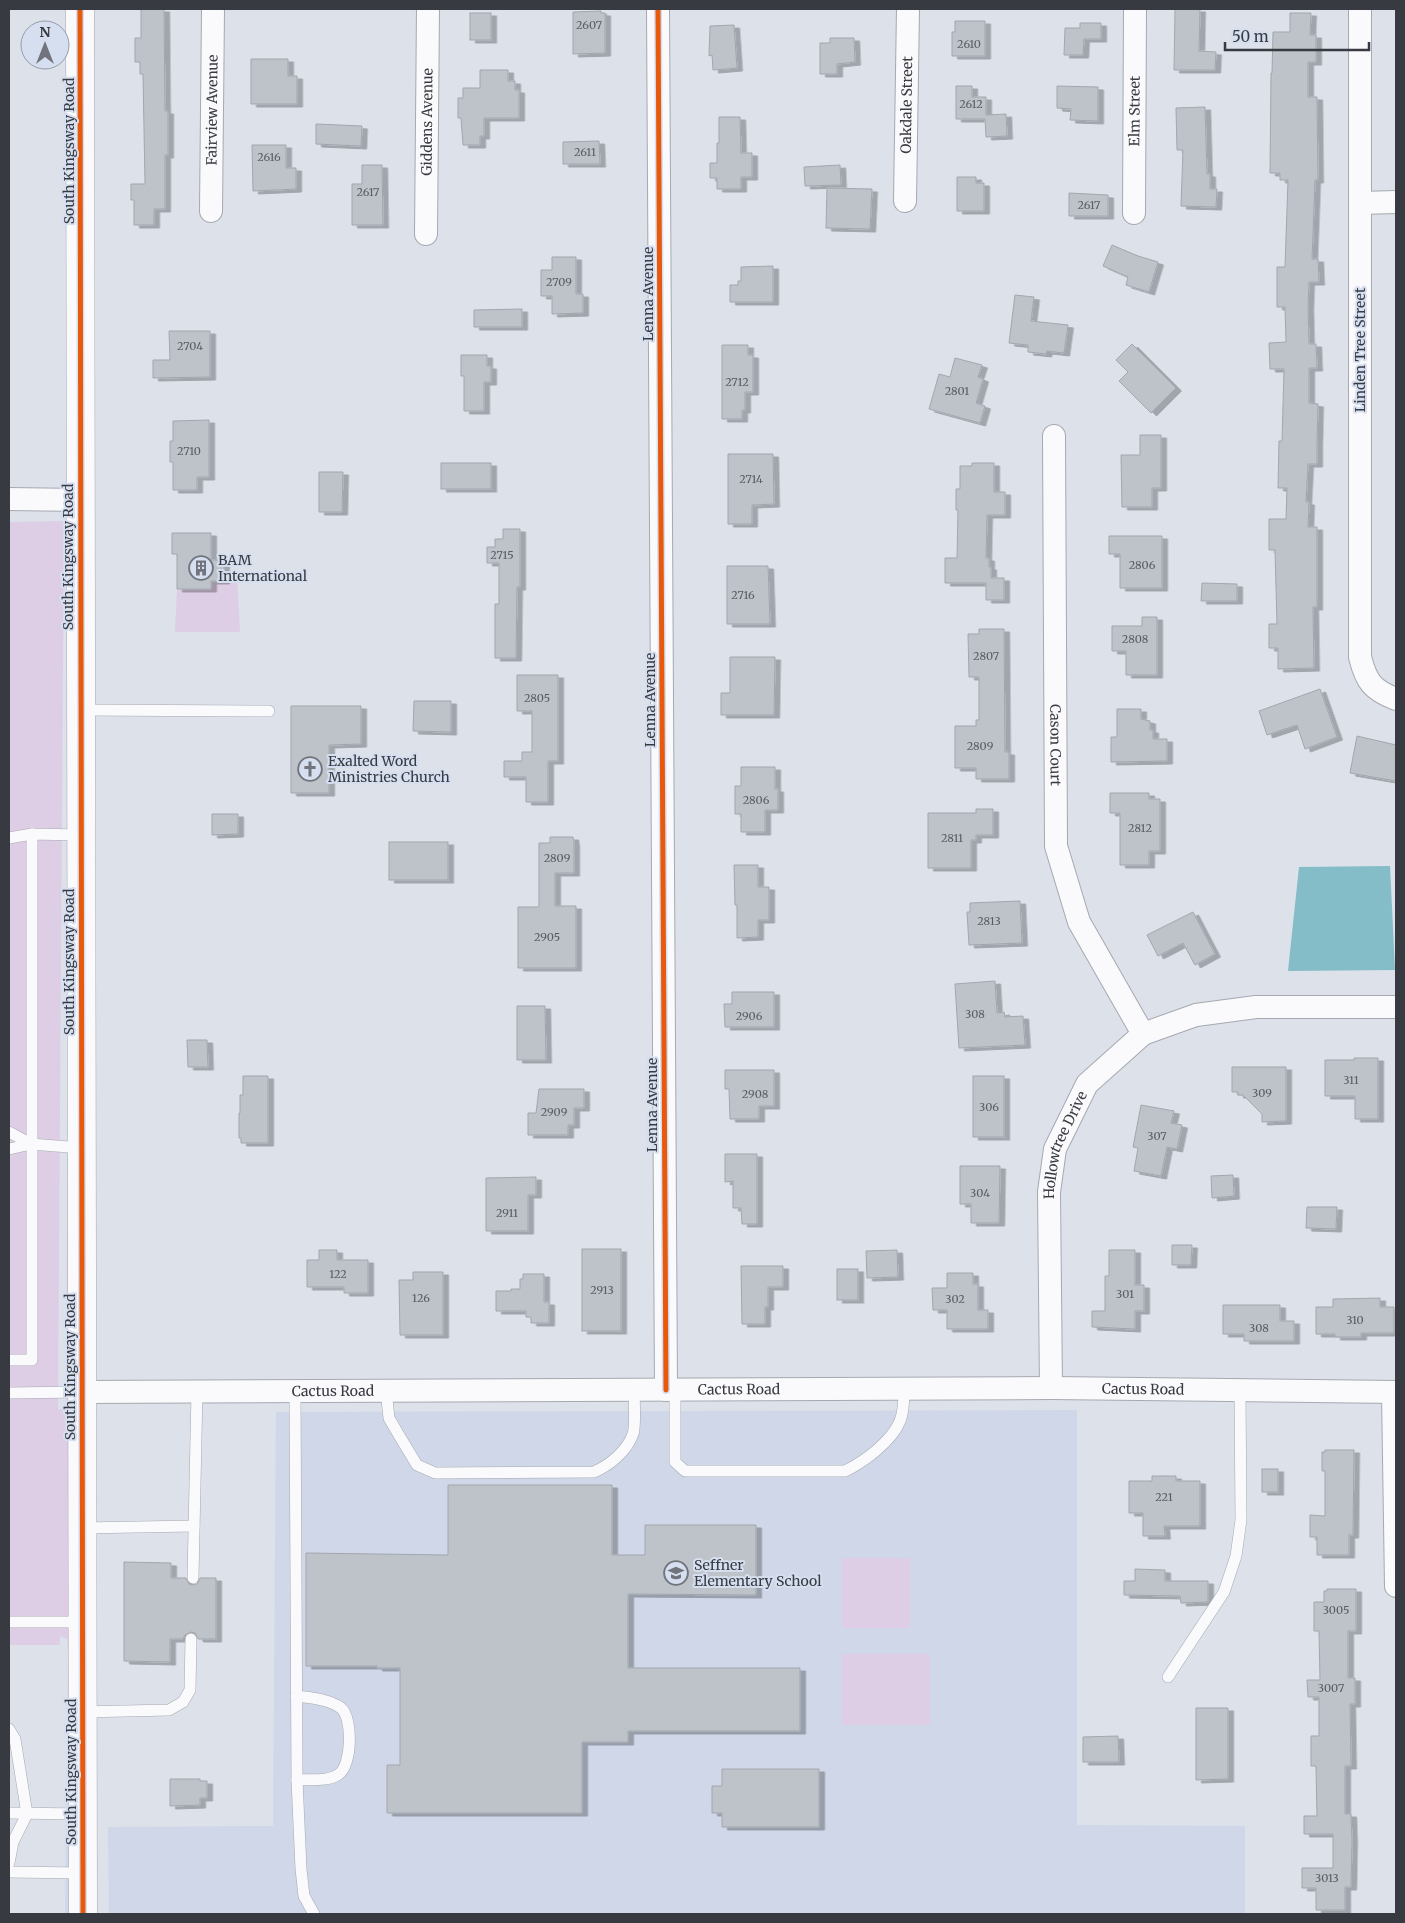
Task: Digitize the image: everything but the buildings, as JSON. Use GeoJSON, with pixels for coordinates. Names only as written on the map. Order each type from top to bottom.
{"type":"FeatureCollection","features":[{"type":"Feature","properties":{"kind":"street","name":"South Kingsway Road"},"geometry":{"type":"LineString","coordinates":[[80,9],[83,1914]]}},
{"type":"Feature","properties":{"kind":"street","name":"Fairview Avenue"},"geometry":{"type":"LineString","coordinates":[[210,212],[213,9]]}},
{"type":"Feature","properties":{"kind":"street","name":"Giddens Avenue"},"geometry":{"type":"LineString","coordinates":[[426,234],[428,9]]}},
{"type":"Feature","properties":{"kind":"street","name":"Lenna Avenue"},"geometry":{"type":"LineString","coordinates":[[658,9],[659,452],[670,1390]]}},
{"type":"Feature","properties":{"kind":"street","name":"Oakdale Street"},"geometry":{"type":"LineString","coordinates":[[905,201],[908,9]]}},
{"type":"Feature","properties":{"kind":"street","name":"Elm Street"},"geometry":{"type":"LineString","coordinates":[[1134,213],[1135,9]]}},
{"type":"Feature","properties":{"kind":"street","name":"Linden Tree Street"},"geometry":{"type":"LineString","coordinates":[[1360,9],[1360,657],[1364,673],[1374,688],[1396,699]]}},
{"type":"Feature","properties":{"kind":"street"},"geometry":{"type":"LineString","coordinates":[[1361,203],[1396,202]]}},
{"type":"Feature","properties":{"kind":"street","name":"Cason Court"},"geometry":{"type":"LineString","coordinates":[[1054,436],[1056,846],[1079,922],[1143,1034]]}},
{"type":"Feature","properties":{"kind":"street"},"geometry":{"type":"LineString","coordinates":[[9,499],[80,500]]}},
{"type":"Feature","properties":{"kind":"street","name":"Hollowtree Drive"},"geometry":{"type":"LineString","coordinates":[[1051,1388],[1049,1192],[1055,1149],[1087,1084],[1143,1034],[1196,1015],[1256,1007],[1396,1007]]}},
{"type":"Feature","properties":{"kind":"street","name":"Cactus Road"},"geometry":{"type":"LineString","coordinates":[[81,1392],[1051,1388],[1395,1392]]}},
{"type":"Feature","properties":{"kind":"street"},"geometry":{"type":"LineString","coordinates":[[1395,1392],[1396,1586]]}},
{"type":"Feature","properties":{"kind":"lane"},"geometry":{"type":"LineString","coordinates":[[80,710],[269,711]]}},
{"type":"Feature","properties":{"kind":"lane"},"geometry":{"type":"LineString","coordinates":[[9,1360],[32,1360],[32,834]]}},
{"type":"Feature","properties":{"kind":"lane"},"geometry":{"type":"LineString","coordinates":[[9,838],[32,834],[80,835]]}},
{"type":"Feature","properties":{"kind":"lane"},"geometry":{"type":"LineString","coordinates":[[9,1132],[31,1144]]}},
{"type":"Feature","properties":{"kind":"lane"},"geometry":{"type":"LineString","coordinates":[[9,1149],[31,1144],[81,1148]]}},
{"type":"Feature","properties":{"kind":"lane"},"geometry":{"type":"LineString","coordinates":[[670,1390],[675,1462],[685,1471],[845,1471],[861,1463],[882,1445],[900,1422],[904,1389]]}},
{"type":"Feature","properties":{"kind":"lane"},"geometry":{"type":"LineString","coordinates":[[386,1390],[389,1418],[417,1466],[435,1473],[594,1472],[607,1466],[622,1451],[634,1433],[634,1390]]}},
{"type":"Feature","properties":{"kind":"lane"},"geometry":{"type":"LineString","coordinates":[[1168,1677],[1224,1592],[1236,1556],[1241,1520],[1240,1390]]}},
{"type":"Feature","properties":{"kind":"lane"},"geometry":{"type":"LineString","coordinates":[[193,1578],[197,1391]]}},
{"type":"Feature","properties":{"kind":"lane"},"geometry":{"type":"LineString","coordinates":[[295,1391],[297,1780],[304,1896],[314,1914]]}},
{"type":"Feature","properties":{"kind":"lane"},"geometry":{"type":"LineString","coordinates":[[9,1393],[81,1392]]}},
{"type":"Feature","properties":{"kind":"lane"},"geometry":{"type":"LineString","coordinates":[[81,1528],[194,1526]]}},
{"type":"Feature","properties":{"kind":"lane"},"geometry":{"type":"LineString","coordinates":[[9,1622],[82,1622]]}},
{"type":"Feature","properties":{"kind":"lane"},"geometry":{"type":"LineString","coordinates":[[82,1712],[169,1710],[183,1702],[190,1690],[191,1639]]}},
{"type":"Feature","properties":{"kind":"lane"},"geometry":{"type":"LineString","coordinates":[[296,1696],[320,1699],[343,1710],[347,1717],[350,1749],[347,1761],[340,1774],[330,1778],[297,1780]]}},
{"type":"Feature","properties":{"kind":"lane"},"geometry":{"type":"LineString","coordinates":[[9,1729],[15,1739],[26,1814],[13,1842],[9,1863]]}},
{"type":"Feature","properties":{"kind":"lane"},"geometry":{"type":"LineString","coordinates":[[9,1813],[82,1814]]}},
{"type":"Feature","properties":{"kind":"lane"},"geometry":{"type":"LineString","coordinates":[[9,1872],[82,1873]]}},
{"type":"Feature","properties":{"kind":"shaded area"},"geometry":{"type":"Polygon","coordinates":[[[64,521],[58,1410],[63,1408],[66,1401],[70,822],[72,1654],[68,1654],[67,1639],[60,1636],[60,1645],[9,1645],[9,522],[64,521]]]}},
{"type":"Feature","properties":{"kind":"shaded area"},"geometry":{"type":"Polygon","coordinates":[[[224,576],[237,576],[240,632],[175,632],[177,589],[211,589],[211,581],[223,582],[224,576]]]}},
{"type":"Feature","properties":{"kind":"shaded area","name":"Seffner Elementary School"},"geometry":{"type":"Polygon","coordinates":[[[1077,1410],[1077,1825],[1245,1826],[1245,1914],[109,1914],[108,1827],[273,1826],[276,1412],[1077,1410]]]}},
{"type":"Feature","properties":{"kind":"shaded area"},"geometry":{"type":"Polygon","coordinates":[[[842,1558],[910,1558],[910,1628],[842,1628],[842,1558]]]}},
{"type":"Feature","properties":{"kind":"shaded area"},"geometry":{"type":"Polygon","coordinates":[[[68,1654],[72,1654],[73,1914],[65,1914],[68,1654]]]}},
{"type":"Feature","properties":{"kind":"shaded area"},"geometry":{"type":"Polygon","coordinates":[[[842,1654],[930,1654],[930,1725],[842,1725],[842,1654]]]}},
{"type":"Feature","properties":{"kind":"water"},"geometry":{"type":"Polygon","coordinates":[[[1390,866],[1395,970],[1288,971],[1299,867],[1390,866]]]}},
{"type":"Feature","properties":{"kind":"cycle path"},"geometry":{"type":"LineString","coordinates":[[80,9],[83,1914]]}},
{"type":"Feature","properties":{"kind":"cycle path"},"geometry":{"type":"LineString","coordinates":[[658,9],[666,1390]]}},
{"type":"Feature","properties":{"kind":"place","name":"BAM International"},"geometry":{"type":"Point","coordinates":[201,568]}},
{"type":"Feature","properties":{"kind":"place","name":"Exalted Word Ministries Church"},"geometry":{"type":"Point","coordinates":[310,769]}},
{"type":"Feature","properties":{"kind":"place","name":"Seffner Elementary School"},"geometry":{"type":"Point","coordinates":[676,1573]}}]}
